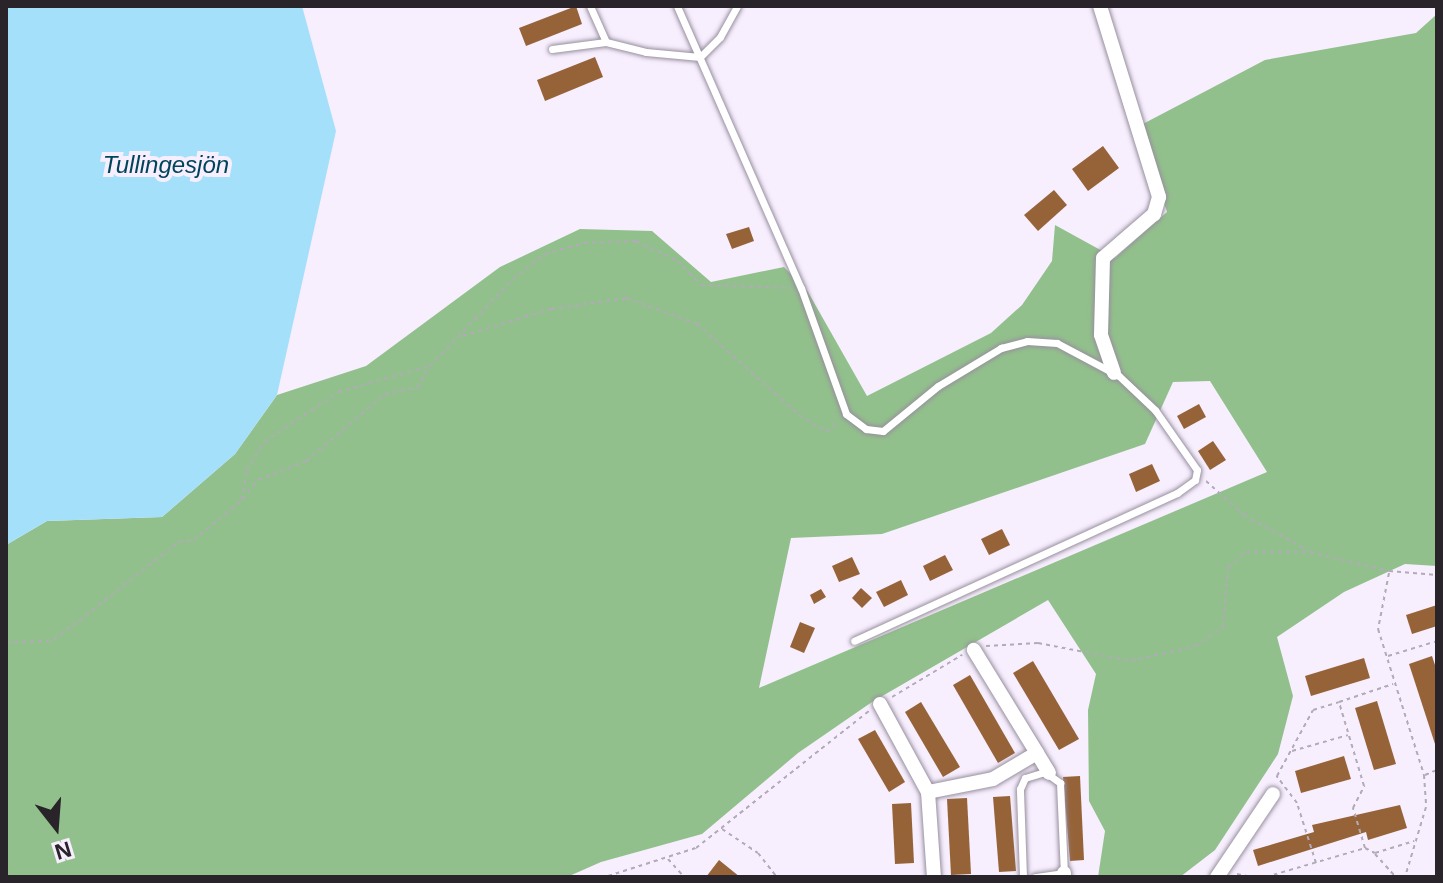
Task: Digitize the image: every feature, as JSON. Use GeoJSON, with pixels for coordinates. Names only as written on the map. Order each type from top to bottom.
{"type":"FeatureCollection","features":[{"type":"Feature","properties":{"kind":"street"},"geometry":{"type":"LineString","coordinates":[[1100,6],[1159,197],[1154,214],[1103,258],[1101,335],[1114,373]]}},
{"type":"Feature","properties":{"kind":"street"},"geometry":{"type":"LineString","coordinates":[[974,650],[1049,773]]}},
{"type":"Feature","properties":{"kind":"street"},"geometry":{"type":"LineString","coordinates":[[880,704],[928,792],[934,877]]}},
{"type":"Feature","properties":{"kind":"street"},"geometry":{"type":"LineString","coordinates":[[928,792],[993,779],[1037,753]]}},
{"type":"Feature","properties":{"kind":"street"},"geometry":{"type":"LineString","coordinates":[[1217,877],[1273,794]]}},
{"type":"Feature","properties":{"kind":"lane"},"geometry":{"type":"LineString","coordinates":[[590,6],[606,42]]}},
{"type":"Feature","properties":{"kind":"lane"},"geometry":{"type":"LineString","coordinates":[[677,6],[801,288],[846,414],[866,429],[883,431],[971,364],[1027,341],[1057,343],[1114,373],[1155,410],[1197,470],[1195,480],[1177,493],[854,641]]}},
{"type":"Feature","properties":{"kind":"lane"},"geometry":{"type":"LineString","coordinates":[[700,57],[720,37],[737,6]]}},
{"type":"Feature","properties":{"kind":"lane"},"geometry":{"type":"LineString","coordinates":[[552,49],[606,42],[646,52],[700,57]]}},
{"type":"Feature","properties":{"kind":"lane"},"geometry":{"type":"LineString","coordinates":[[1023,877],[1020,789],[1030,775],[1049,773],[1060,783],[1064,875],[1034,877]]}},
{"type":"Feature","properties":{"kind":"path"},"geometry":{"type":"LineString","coordinates":[[6,643],[54,640],[155,559],[179,542],[194,540],[242,500],[258,480],[306,461],[385,394],[417,388],[430,366],[513,279],[545,254],[584,243],[636,241],[678,261],[701,285],[801,288]]}},
{"type":"Feature","properties":{"kind":"path"},"geometry":{"type":"LineString","coordinates":[[460,337],[551,309],[626,298],[697,324],[799,415],[827,432],[846,414]]}},
{"type":"Feature","properties":{"kind":"path"},"geometry":{"type":"LineString","coordinates":[[242,500],[247,470],[264,442],[338,392],[430,366]]}},
{"type":"Feature","properties":{"kind":"path"},"geometry":{"type":"LineString","coordinates":[[1197,470],[1244,515],[1310,552]]}},
{"type":"Feature","properties":{"kind":"path"},"geometry":{"type":"LineString","coordinates":[[540,877],[608,876],[696,848],[833,735],[974,650],[1038,643],[1131,661],[1195,646],[1223,627],[1223,584],[1236,558],[1246,552],[1310,552],[1389,571],[1437,575]]}},
{"type":"Feature","properties":{"kind":"path"},"geometry":{"type":"LineString","coordinates":[[1389,571],[1377,611],[1386,657],[1424,775],[1426,807],[1405,877]]}},
{"type":"Feature","properties":{"kind":"path"},"geometry":{"type":"LineString","coordinates":[[1386,657],[1437,641]]}},
{"type":"Feature","properties":{"kind":"path"},"geometry":{"type":"LineString","coordinates":[[1316,863],[1297,803],[1277,776],[1313,710],[1395,684]]}},
{"type":"Feature","properties":{"kind":"path"},"geometry":{"type":"LineString","coordinates":[[1339,702],[1364,786],[1353,808],[1365,848]]}},
{"type":"Feature","properties":{"kind":"path"},"geometry":{"type":"LineString","coordinates":[[1291,752],[1349,735]]}},
{"type":"Feature","properties":{"kind":"path"},"geometry":{"type":"LineString","coordinates":[[1424,775],[1437,770]]}},
{"type":"Feature","properties":{"kind":"path"},"geometry":{"type":"LineString","coordinates":[[722,829],[758,853],[777,877]]}},
{"type":"Feature","properties":{"kind":"path"},"geometry":{"type":"LineString","coordinates":[[1375,853],[1416,841]]}},
{"type":"Feature","properties":{"kind":"path"},"geometry":{"type":"LineString","coordinates":[[1266,877],[1365,848],[1375,853],[1396,877]]}},
{"type":"Feature","properties":{"kind":"path"},"geometry":{"type":"LineString","coordinates":[[667,858],[684,877]]}},
{"type":"Feature","properties":{"kind":"green space"},"geometry":{"type":"Polygon","coordinates":[[[1437,14],[1437,566],[1405,564],[1344,592],[1277,637],[1293,696],[1278,754],[1215,850],[1180,877],[1098,877],[1105,831],[1089,801],[1088,710],[1096,674],[1048,600],[872,702],[798,753],[702,834],[601,862],[567,877],[6,877],[6,545],[47,521],[162,517],[235,454],[277,395],[366,366],[500,267],[580,229],[652,231],[711,282],[784,267],[808,292],[867,396],[991,333],[1022,305],[1052,261],[1055,225],[1115,258],[1167,212],[1139,126],[1265,60],[1416,33],[1437,14]],[[1210,381],[1173,382],[1145,444],[882,534],[791,538],[759,688],[1267,472],[1210,381]]]}},
{"type":"Feature","properties":{"kind":"water","name":"Tullingesjön"},"geometry":{"type":"Polygon","coordinates":[[[6,6],[302,6],[336,131],[277,395],[235,454],[162,517],[47,521],[6,545],[6,6]]]}},
{"type":"Feature","properties":{"kind":"building"},"geometry":{"type":"Polygon","coordinates":[[[576,6],[582,24],[526,46],[519,28],[576,6]]]}},
{"type":"Feature","properties":{"kind":"building"},"geometry":{"type":"Polygon","coordinates":[[[595,57],[603,77],[545,101],[537,80],[595,57]]]}},
{"type":"Feature","properties":{"kind":"building"},"geometry":{"type":"Polygon","coordinates":[[[1103,146],[1119,168],[1088,191],[1072,169],[1103,146]]]}},
{"type":"Feature","properties":{"kind":"building"},"geometry":{"type":"Polygon","coordinates":[[[1054,190],[1067,205],[1038,231],[1024,215],[1054,190]]]}},
{"type":"Feature","properties":{"kind":"building"},"geometry":{"type":"Polygon","coordinates":[[[749,227],[754,241],[732,249],[726,234],[749,227]]]}},
{"type":"Feature","properties":{"kind":"building"},"geometry":{"type":"Polygon","coordinates":[[[1199,404],[1206,417],[1184,429],[1177,416],[1199,404]]]}},
{"type":"Feature","properties":{"kind":"building"},"geometry":{"type":"Polygon","coordinates":[[[1213,441],[1226,460],[1210,470],[1198,451],[1213,441]]]}},
{"type":"Feature","properties":{"kind":"building"},"geometry":{"type":"Polygon","coordinates":[[[1152,464],[1160,481],[1136,492],[1129,474],[1152,464]]]}},
{"type":"Feature","properties":{"kind":"building"},"geometry":{"type":"Polygon","coordinates":[[[1002,529],[1010,545],[989,555],[981,539],[1002,529]]]}},
{"type":"Feature","properties":{"kind":"building"},"geometry":{"type":"Polygon","coordinates":[[[945,555],[953,570],[930,581],[923,566],[945,555]]]}},
{"type":"Feature","properties":{"kind":"building"},"geometry":{"type":"Polygon","coordinates":[[[852,557],[860,574],[839,582],[832,566],[852,557]]]}},
{"type":"Feature","properties":{"kind":"building"},"geometry":{"type":"Polygon","coordinates":[[[901,580],[908,595],[884,607],[876,592],[901,580]]]}},
{"type":"Feature","properties":{"kind":"building"},"geometry":{"type":"Polygon","coordinates":[[[861,588],[872,598],[862,608],[852,598],[861,588]]]}},
{"type":"Feature","properties":{"kind":"building"},"geometry":{"type":"Polygon","coordinates":[[[821,589],[826,597],[814,604],[810,595],[821,589]]]}},
{"type":"Feature","properties":{"kind":"building"},"geometry":{"type":"Polygon","coordinates":[[[1437,605],[1437,626],[1412,634],[1406,615],[1437,605]]]}},
{"type":"Feature","properties":{"kind":"building"},"geometry":{"type":"Polygon","coordinates":[[[800,622],[815,628],[804,653],[790,647],[800,622]]]}},
{"type":"Feature","properties":{"kind":"building"},"geometry":{"type":"Polygon","coordinates":[[[1432,656],[1437,671],[1435,744],[1409,664],[1432,656]]]}},
{"type":"Feature","properties":{"kind":"building"},"geometry":{"type":"Polygon","coordinates":[[[1364,658],[1370,678],[1311,696],[1305,676],[1364,658]]]}},
{"type":"Feature","properties":{"kind":"building"},"geometry":{"type":"Polygon","coordinates":[[[1033,661],[1079,739],[1059,750],[1013,673],[1033,661]]]}},
{"type":"Feature","properties":{"kind":"building"},"geometry":{"type":"Polygon","coordinates":[[[970,675],[1015,753],[998,763],[953,685],[970,675]]]}},
{"type":"Feature","properties":{"kind":"building"},"geometry":{"type":"Polygon","coordinates":[[[1377,701],[1396,764],[1374,770],[1355,708],[1377,701]]]}},
{"type":"Feature","properties":{"kind":"building"},"geometry":{"type":"Polygon","coordinates":[[[921,702],[960,767],[943,777],[905,712],[921,702]]]}},
{"type":"Feature","properties":{"kind":"building"},"geometry":{"type":"Polygon","coordinates":[[[875,730],[905,782],[889,792],[858,739],[875,730]]]}},
{"type":"Feature","properties":{"kind":"building"},"geometry":{"type":"Polygon","coordinates":[[[1344,756],[1351,779],[1301,793],[1295,771],[1344,756]]]}},
{"type":"Feature","properties":{"kind":"building"},"geometry":{"type":"Polygon","coordinates":[[[1080,776],[1084,860],[1070,861],[1063,777],[1080,776]]]}},
{"type":"Feature","properties":{"kind":"building"},"geometry":{"type":"Polygon","coordinates":[[[1010,796],[1016,871],[999,872],[993,797],[1010,796]]]}},
{"type":"Feature","properties":{"kind":"building"},"geometry":{"type":"Polygon","coordinates":[[[967,798],[971,874],[951,875],[947,799],[967,798]]]}},
{"type":"Feature","properties":{"kind":"building"},"geometry":{"type":"Polygon","coordinates":[[[911,803],[914,863],[895,864],[892,804],[911,803]]]}},
{"type":"Feature","properties":{"kind":"building"},"geometry":{"type":"Polygon","coordinates":[[[1400,805],[1407,828],[1368,840],[1366,832],[1258,866],[1253,850],[1314,832],[1312,825],[1400,805]]]}},
{"type":"Feature","properties":{"kind":"building"},"geometry":{"type":"Polygon","coordinates":[[[719,860],[740,877],[706,877],[719,860]]]}}]}
